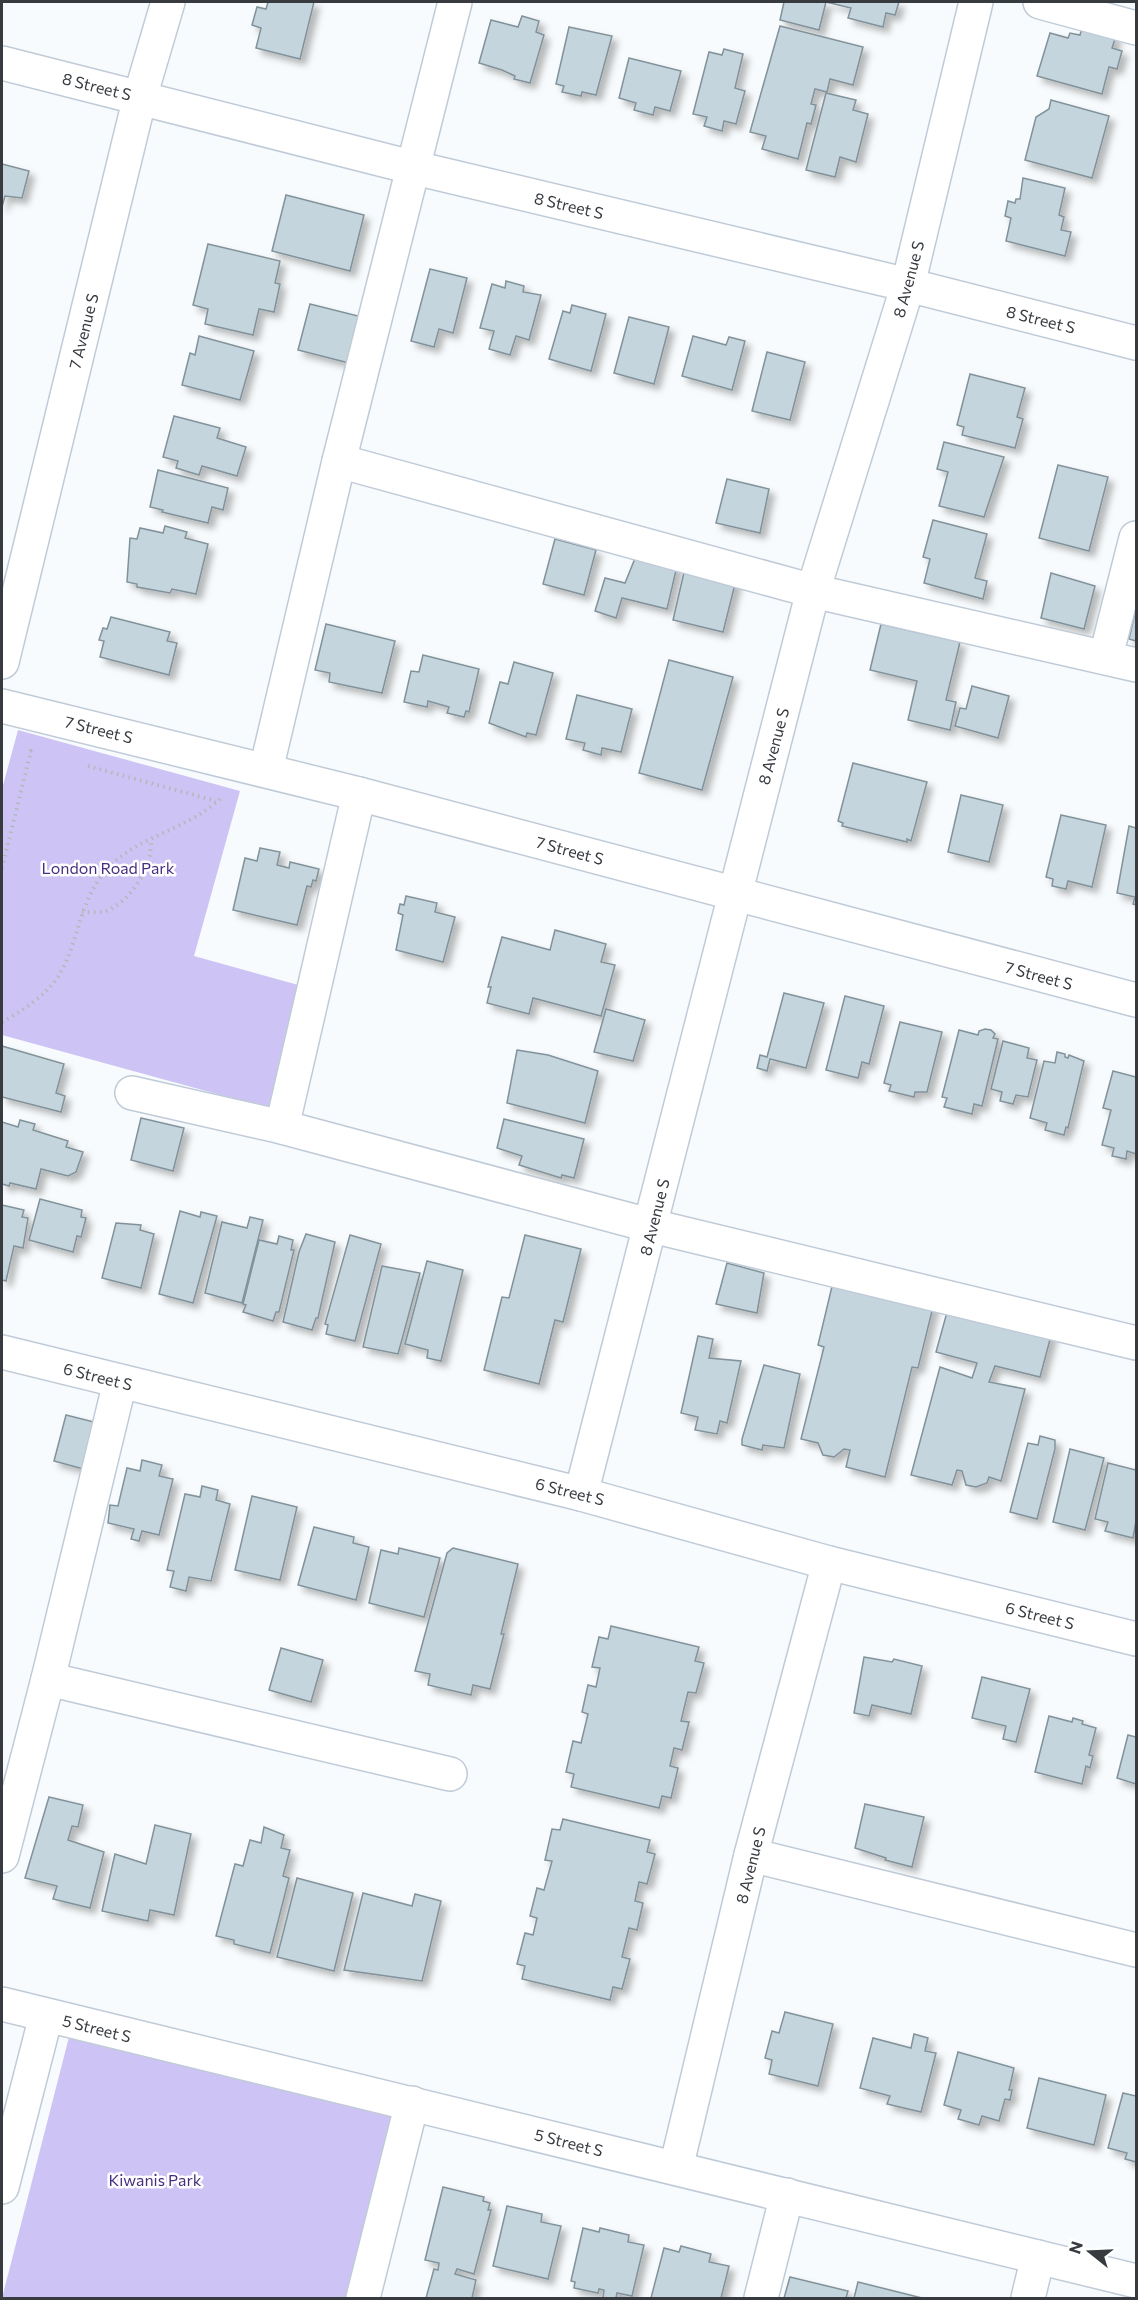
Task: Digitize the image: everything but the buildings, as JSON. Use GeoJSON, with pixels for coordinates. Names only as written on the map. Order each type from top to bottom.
{"type":"FeatureCollection","features":[{"type":"Feature","properties":{"kind":"street","name":"7 Avenue S"},"geometry":{"type":"LineString","coordinates":[[2,662],[140,97],[168,2]]}},
{"type":"Feature","properties":{"kind":"street"},"geometry":{"type":"LineString","coordinates":[[251,766],[339,461],[411,167],[455,2]]}},
{"type":"Feature","properties":{"kind":"street","name":"8 Avenue S"},"geometry":{"type":"LineString","coordinates":[[581,1494],[652,1226],[734,894],[813,591],[908,285],[976,2]]}},
{"type":"Feature","properties":{"kind":"street"},"geometry":{"type":"LineString","coordinates":[[1040,2],[1137,28]]}},
{"type":"Feature","properties":{"kind":"street","name":"8 Street S"},"geometry":{"type":"LineString","coordinates":[[2,63],[411,167],[908,285],[1137,343]]}},
{"type":"Feature","properties":{"kind":"street"},"geometry":{"type":"LineString","coordinates":[[339,461],[813,591],[1121,661],[1137,538]]}},
{"type":"Feature","properties":{"kind":"street","name":"7 Street S"},"geometry":{"type":"LineString","coordinates":[[2,706],[251,766],[1137,1000]]}},
{"type":"Feature","properties":{"kind":"street"},"geometry":{"type":"LineString","coordinates":[[282,1127],[359,794]]}},
{"type":"Feature","properties":{"kind":"street"},"geometry":{"type":"LineString","coordinates":[[132,1093],[282,1127],[652,1226],[1137,1343]]}},
{"type":"Feature","properties":{"kind":"street","name":"6 Street S"},"geometry":{"type":"LineString","coordinates":[[2,1352],[581,1494],[829,1563],[1137,1639]]}},
{"type":"Feature","properties":{"kind":"street"},"geometry":{"type":"LineString","coordinates":[[2,1856],[120,1382]]}},
{"type":"Feature","properties":{"kind":"street","name":"8 Avenue S"},"geometry":{"type":"LineString","coordinates":[[676,2168],[751,1855],[829,1563]]}},
{"type":"Feature","properties":{"kind":"street"},"geometry":{"type":"LineString","coordinates":[[48,1678],[450,1774]]}},
{"type":"Feature","properties":{"kind":"street"},"geometry":{"type":"LineString","coordinates":[[751,1855],[1137,1950]]}},
{"type":"Feature","properties":{"kind":"street","name":"5 Street S"},"geometry":{"type":"LineString","coordinates":[[2,2004],[1137,2281]]}},
{"type":"Feature","properties":{"kind":"street"},"geometry":{"type":"LineString","coordinates":[[2,2187],[46,2016]]}},
{"type":"Feature","properties":{"kind":"street"},"geometry":{"type":"LineString","coordinates":[[363,2298],[412,2103]]}},
{"type":"Feature","properties":{"kind":"street"},"geometry":{"type":"LineString","coordinates":[[761,2298],[788,2196]]}},
{"type":"Feature","properties":{"kind":"street"},"geometry":{"type":"LineString","coordinates":[[1028,2298],[1038,2257]]}},
{"type":"Feature","properties":{"kind":"path"},"geometry":{"type":"LineString","coordinates":[[2,867],[31,752],[42,754]]}},
{"type":"Feature","properties":{"kind":"path"},"geometry":{"type":"LineString","coordinates":[[86,766],[217,801]]}},
{"type":"Feature","properties":{"kind":"path"},"geometry":{"type":"LineString","coordinates":[[2,1022],[37,998],[57,977],[92,889],[110,866],[129,850],[181,827],[224,795],[251,766]]}},
{"type":"Feature","properties":{"kind":"path"},"geometry":{"type":"LineString","coordinates":[[82,912],[106,910],[127,896],[143,873],[151,841]]}},
{"type":"Feature","properties":{"kind":"green space","name":"London Road Park"},"geometry":{"type":"Polygon","coordinates":[[[18,730],[240,791],[194,956],[302,986],[268,1108],[2,1035],[2,789],[18,730]]]}},
{"type":"Feature","properties":{"kind":"green space","name":"Kiwanis Park"},"geometry":{"type":"Polygon","coordinates":[[[69,2037],[396,2115],[347,2298],[2,2298],[69,2037]]]}}]}
